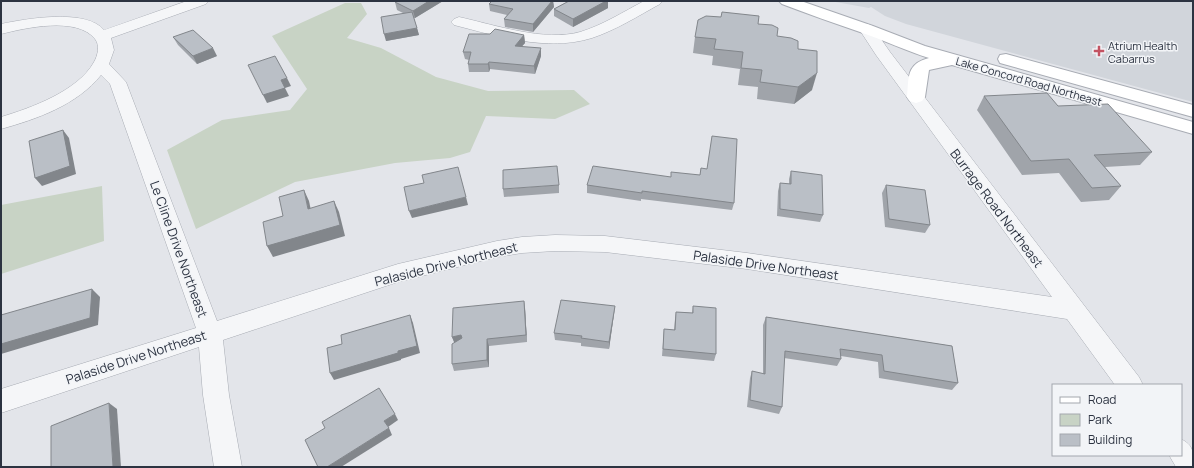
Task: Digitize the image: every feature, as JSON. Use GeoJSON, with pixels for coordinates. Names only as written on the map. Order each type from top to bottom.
{"type":"FeatureCollection","features":[{"type":"Feature","properties":{"kind":"main road","name":"Lake Concord Road Northeast"},"geometry":{"type":"LineString","coordinates":[[787,1],[867,29],[919,50],[1193,128]]}},
{"type":"Feature","properties":{"kind":"main road","name":"Lake Concord Road Northeast"},"geometry":{"type":"LineString","coordinates":[[867,29],[898,30],[1193,110]]}},
{"type":"Feature","properties":{"kind":"main road"},"geometry":{"type":"LineString","coordinates":[[916,97],[918,77],[921,67],[931,63],[952,60]]}},
{"type":"Feature","properties":{"kind":"street"},"geometry":{"type":"LineString","coordinates":[[102,36],[201,1]]}},
{"type":"Feature","properties":{"kind":"street"},"geometry":{"type":"LineString","coordinates":[[459,22],[538,38],[571,38],[590,34],[655,1]]}},
{"type":"Feature","properties":{"kind":"street"},"geometry":{"type":"LineString","coordinates":[[1,29],[37,22],[70,22],[94,29],[102,36],[106,44],[106,54],[101,65],[90,78],[74,91],[29,114],[1,123]]}},
{"type":"Feature","properties":{"kind":"street","name":"Burrage Road Northeast"},"geometry":{"type":"LineString","coordinates":[[867,29],[1073,310],[1129,384]]}},
{"type":"Feature","properties":{"kind":"street","name":"Le Cline Drive Northeast"},"geometry":{"type":"LineString","coordinates":[[101,65],[118,82],[210,333],[216,395],[228,467]]}},
{"type":"Feature","properties":{"kind":"street","name":"Palaside Drive Northeast"},"geometry":{"type":"LineString","coordinates":[[1,401],[398,273],[497,249],[522,245],[555,243],[605,244],[746,261],[1073,310]]}},
{"type":"Feature","properties":{"kind":"street"},"geometry":{"type":"LineString","coordinates":[[1182,453],[1192,467]]}},
{"type":"Feature","properties":{"kind":"shaded area","name":"Atrium Health Cabarrus"},"geometry":{"type":"Polygon","coordinates":[[[830,1],[1193,1],[1193,102],[906,24],[885,16],[871,7],[869,8],[830,1]]]}},
{"type":"Feature","properties":{"kind":"green space"},"geometry":{"type":"Polygon","coordinates":[[[345,3],[361,3],[367,14],[347,38],[381,48],[436,77],[488,91],[574,90],[590,104],[555,119],[486,116],[470,152],[450,158],[395,163],[295,182],[196,229],[167,150],[222,120],[290,110],[307,89],[272,36],[345,3]]]}},
{"type":"Feature","properties":{"kind":"green space"},"geometry":{"type":"Polygon","coordinates":[[[102,186],[104,241],[1,274],[1,205],[102,186]]]}},
{"type":"Feature","properties":{"kind":"building"},"geometry":{"type":"Polygon","coordinates":[[[429,1],[413,11],[395,2],[429,1]]]}},
{"type":"Feature","properties":{"kind":"building"},"geometry":{"type":"Polygon","coordinates":[[[492,1],[552,1],[533,24],[504,19],[513,9],[489,4],[492,1]]]}},
{"type":"Feature","properties":{"kind":"building"},"geometry":{"type":"Polygon","coordinates":[[[569,1],[606,1],[573,19],[554,9],[569,1]]]}},
{"type":"Feature","properties":{"kind":"building"},"geometry":{"type":"Polygon","coordinates":[[[412,12],[417,28],[384,34],[381,17],[412,12]]]}},
{"type":"Feature","properties":{"kind":"building"},"geometry":{"type":"Polygon","coordinates":[[[722,12],[759,16],[758,24],[772,25],[778,28],[777,36],[791,38],[798,41],[798,49],[817,51],[817,73],[798,87],[760,82],[762,70],[741,68],[743,52],[714,49],[716,39],[695,37],[698,20],[706,16],[721,17],[722,12]]]}},
{"type":"Feature","properties":{"kind":"building"},"geometry":{"type":"Polygon","coordinates":[[[495,29],[524,35],[515,46],[541,48],[534,66],[489,62],[488,64],[468,64],[471,52],[463,52],[469,34],[490,34],[495,29]]]}},
{"type":"Feature","properties":{"kind":"building"},"geometry":{"type":"Polygon","coordinates":[[[193,30],[213,48],[193,56],[173,37],[193,30]]]}},
{"type":"Feature","properties":{"kind":"building"},"geometry":{"type":"Polygon","coordinates":[[[275,56],[287,78],[281,80],[285,88],[263,95],[248,65],[275,56]]]}},
{"type":"Feature","properties":{"kind":"building"},"geometry":{"type":"Polygon","coordinates":[[[1047,93],[1058,106],[1108,104],[1152,152],[1094,155],[1121,186],[1092,188],[1069,159],[1031,161],[984,96],[1047,93]]]}},
{"type":"Feature","properties":{"kind":"building"},"geometry":{"type":"Polygon","coordinates":[[[63,130],[70,166],[35,178],[29,141],[63,130]]]}},
{"type":"Feature","properties":{"kind":"building"},"geometry":{"type":"Polygon","coordinates":[[[712,136],[737,139],[734,203],[642,191],[642,193],[587,185],[593,166],[671,177],[671,172],[700,175],[701,168],[707,169],[712,136]]]}},
{"type":"Feature","properties":{"kind":"building"},"geometry":{"type":"Polygon","coordinates":[[[557,166],[559,185],[503,189],[503,170],[557,166]]]}},
{"type":"Feature","properties":{"kind":"building"},"geometry":{"type":"Polygon","coordinates":[[[458,167],[466,197],[409,211],[404,187],[424,183],[422,175],[458,167]]]}},
{"type":"Feature","properties":{"kind":"building"},"geometry":{"type":"Polygon","coordinates":[[[791,171],[822,175],[823,215],[780,209],[780,183],[791,184],[791,171]]]}},
{"type":"Feature","properties":{"kind":"building"},"geometry":{"type":"Polygon","coordinates":[[[886,185],[925,190],[930,225],[889,219],[886,185]]]}},
{"type":"Feature","properties":{"kind":"building"},"geometry":{"type":"Polygon","coordinates":[[[304,190],[308,209],[334,201],[340,225],[267,246],[263,222],[283,216],[279,197],[304,190]]]}},
{"type":"Feature","properties":{"kind":"building"},"geometry":{"type":"Polygon","coordinates":[[[92,289],[90,318],[1,344],[1,315],[92,289]]]}},
{"type":"Feature","properties":{"kind":"building"},"geometry":{"type":"Polygon","coordinates":[[[561,300],[615,306],[609,342],[581,338],[582,336],[554,333],[561,300]]]}},
{"type":"Feature","properties":{"kind":"building"},"geometry":{"type":"Polygon","coordinates":[[[524,301],[526,335],[487,339],[487,360],[452,364],[452,344],[462,338],[461,335],[452,337],[453,308],[524,301]]]}},
{"type":"Feature","properties":{"kind":"building"},"geometry":{"type":"Polygon","coordinates":[[[693,306],[716,308],[716,354],[663,349],[664,329],[675,330],[676,312],[693,313],[693,306]]]}},
{"type":"Feature","properties":{"kind":"building"},"geometry":{"type":"Polygon","coordinates":[[[410,315],[417,346],[330,373],[327,348],[342,344],[341,335],[410,315]]]}},
{"type":"Feature","properties":{"kind":"building"},"geometry":{"type":"Polygon","coordinates":[[[766,317],[952,346],[958,383],[884,371],[882,355],[840,349],[841,359],[785,351],[782,407],[750,400],[752,371],[765,374],[766,317]]]}},
{"type":"Feature","properties":{"kind":"building"},"geometry":{"type":"Polygon","coordinates":[[[379,388],[395,414],[384,421],[389,428],[327,467],[318,467],[305,440],[325,428],[322,422],[379,388]]]}},
{"type":"Feature","properties":{"kind":"building"},"geometry":{"type":"Polygon","coordinates":[[[109,403],[113,467],[51,467],[51,426],[109,403]]]}},
{"type":"Feature","properties":{"kind":"place","name":"Atrium Health Cabarrus"},"geometry":{"type":"Point","coordinates":[1099,51]}}]}
